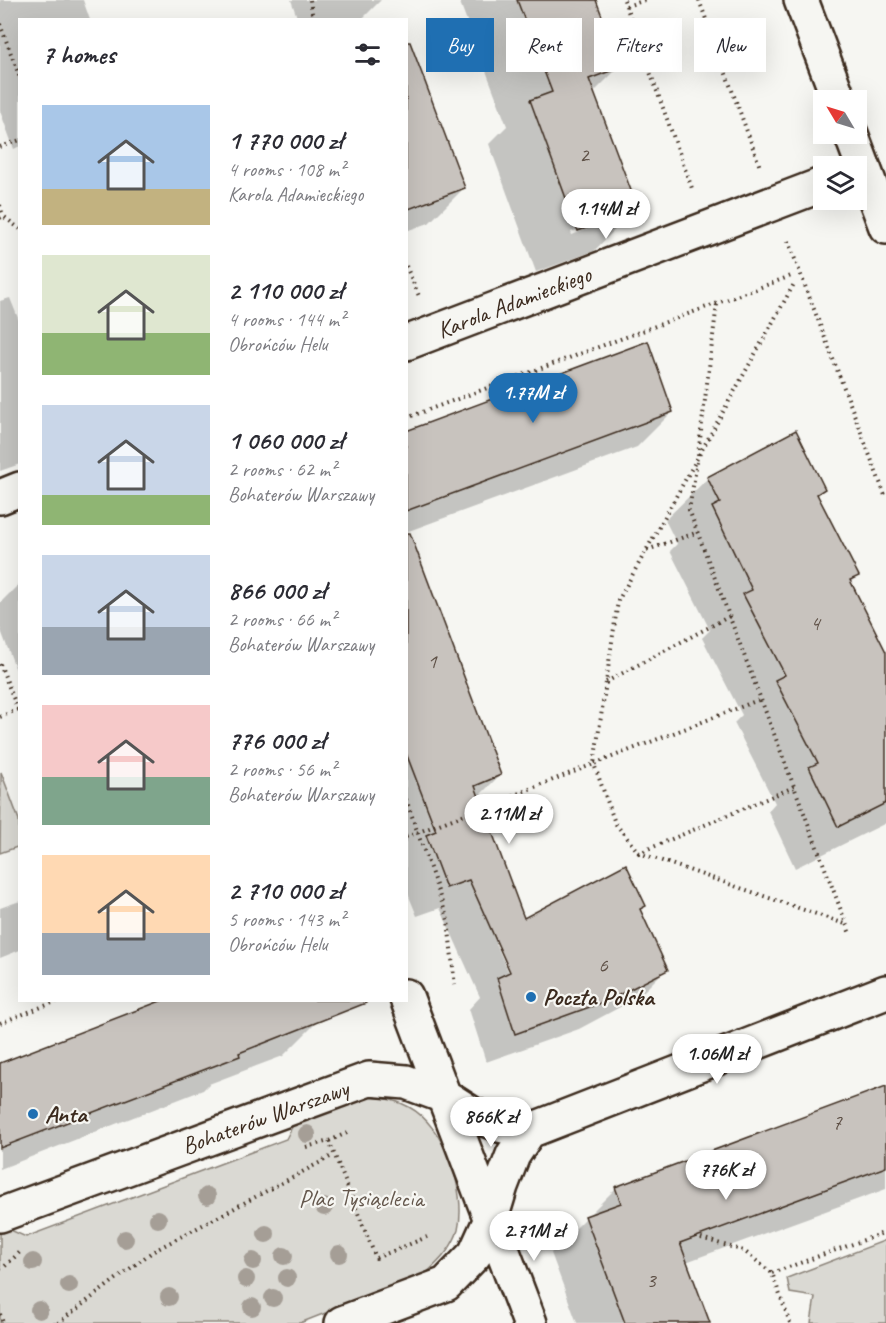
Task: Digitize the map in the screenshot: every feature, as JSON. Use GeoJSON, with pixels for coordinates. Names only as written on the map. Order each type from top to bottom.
{"type":"FeatureCollection","features":[{"type":"Feature","properties":{"kind":"street"},"geometry":{"type":"LineString","coordinates":[[801,0],[835,90]]}},
{"type":"Feature","properties":{"kind":"street"},"geometry":{"type":"LineString","coordinates":[[867,184],[886,227]]}},
{"type":"Feature","properties":{"kind":"street","name":"Karola Adamieckiego"},"geometry":{"type":"LineString","coordinates":[[408,341],[813,188]]}},
{"type":"Feature","properties":{"kind":"street"},"geometry":{"type":"LineString","coordinates":[[0,496],[18,490]]}},
{"type":"Feature","properties":{"kind":"street"},"geometry":{"type":"LineString","coordinates":[[342,1323],[447,1284],[475,1254],[513,1155],[529,1131],[886,992]]}},
{"type":"Feature","properties":{"kind":"street"},"geometry":{"type":"LineString","coordinates":[[408,1001],[530,1323]]}},
{"type":"Feature","properties":{"kind":"street","name":"Bohaterów Warszawy"},"geometry":{"type":"LineString","coordinates":[[0,1215],[369,1078],[406,1082],[444,1096],[472,1113],[499,1125],[529,1131]]}},
{"type":"Feature","properties":{"kind":"path"},"geometry":{"type":"LineString","coordinates":[[310,0],[313,18]]}},
{"type":"Feature","properties":{"kind":"path"},"geometry":{"type":"LineString","coordinates":[[624,0],[697,201]]}},
{"type":"Feature","properties":{"kind":"path"},"geometry":{"type":"LineString","coordinates":[[626,6],[646,0]]}},
{"type":"Feature","properties":{"kind":"path"},"geometry":{"type":"LineString","coordinates":[[699,0],[763,173]]}},
{"type":"Feature","properties":{"kind":"path"},"geometry":{"type":"LineString","coordinates":[[0,24],[18,73]]}},
{"type":"Feature","properties":{"kind":"path"},"geometry":{"type":"LineString","coordinates":[[0,147],[18,141]]}},
{"type":"Feature","properties":{"kind":"path"},"geometry":{"type":"LineString","coordinates":[[0,205],[2,217],[18,228]]}},
{"type":"Feature","properties":{"kind":"path"},"geometry":{"type":"LineString","coordinates":[[786,237],[886,498]]}},
{"type":"Feature","properties":{"kind":"path"},"geometry":{"type":"LineString","coordinates":[[408,271],[422,304]]}},
{"type":"Feature","properties":{"kind":"path"},"geometry":{"type":"LineString","coordinates":[[408,417],[791,276]]}},
{"type":"Feature","properties":{"kind":"path"},"geometry":{"type":"LineString","coordinates":[[794,284],[618,601],[594,764],[615,823],[639,853],[846,924]]}},
{"type":"Feature","properties":{"kind":"path"},"geometry":{"type":"LineString","coordinates":[[717,304],[689,510],[850,934]]}},
{"type":"Feature","properties":{"kind":"path"},"geometry":{"type":"LineString","coordinates":[[646,550],[698,532]]}},
{"type":"Feature","properties":{"kind":"path"},"geometry":{"type":"LineString","coordinates":[[606,683],[730,616]]}},
{"type":"Feature","properties":{"kind":"path"},"geometry":{"type":"LineString","coordinates":[[0,664],[18,708]]}},
{"type":"Feature","properties":{"kind":"path"},"geometry":{"type":"LineString","coordinates":[[408,836],[761,699]]}},
{"type":"Feature","properties":{"kind":"path"},"geometry":{"type":"LineString","coordinates":[[0,717],[18,710]]}},
{"type":"Feature","properties":{"kind":"path"},"geometry":{"type":"LineString","coordinates":[[639,853],[794,787]]}},
{"type":"Feature","properties":{"kind":"path"},"geometry":{"type":"LineString","coordinates":[[408,804],[448,920],[455,987]]}},
{"type":"Feature","properties":{"kind":"path"},"geometry":{"type":"LineString","coordinates":[[0,1023],[55,1002]]}},
{"type":"Feature","properties":{"kind":"path"},"geometry":{"type":"LineString","coordinates":[[329,1141],[376,1258],[427,1238]]}},
{"type":"Feature","properties":{"kind":"path"},"geometry":{"type":"LineString","coordinates":[[58,1323],[152,1252],[334,1155]]}},
{"type":"Feature","properties":{"kind":"path"},"geometry":{"type":"LineString","coordinates":[[772,1273],[886,1232]]}},
{"type":"Feature","properties":{"kind":"path"},"geometry":{"type":"LineString","coordinates":[[701,1238],[744,1251],[772,1273],[790,1321]]}},
{"type":"Feature","properties":{"kind":"path"},"geometry":{"type":"LineString","coordinates":[[0,1314],[3,1323]]}},
{"type":"Feature","properties":{"kind":"green space"},"geometry":{"type":"Polygon","coordinates":[[[1,772],[18,817],[18,847],[0,853],[1,772]]]}},
{"type":"Feature","properties":{"kind":"green space","name":"Plac Tysiąclecia"},"geometry":{"type":"Polygon","coordinates":[[[373,1097],[400,1103],[422,1116],[443,1144],[456,1179],[460,1215],[458,1230],[444,1254],[425,1274],[300,1323],[0,1323],[0,1228],[4,1227],[26,1237],[286,1139],[296,1119],[356,1098],[373,1097]]]}},
{"type":"Feature","properties":{"kind":"green space"},"geometry":{"type":"Polygon","coordinates":[[[886,1240],[886,1323],[811,1323],[815,1297],[790,1293],[787,1278],[886,1240]]]}},
{"type":"Feature","properties":{"kind":"building"},"geometry":{"type":"Polygon","coordinates":[[[517,0],[596,0],[603,18],[594,18],[594,72],[608,72],[589,79],[638,209],[578,231],[530,100],[552,92],[544,72],[582,72],[582,18],[524,18],[517,0]]]}},
{"type":"Feature","properties":{"kind":"building"},"geometry":{"type":"Polygon","coordinates":[[[408,42],[410,42],[465,188],[408,209],[408,42]]]}},
{"type":"Feature","properties":{"kind":"building"},"geometry":{"type":"Polygon","coordinates":[[[648,341],[673,412],[408,510],[408,430],[648,341]]]}},
{"type":"Feature","properties":{"kind":"building"},"geometry":{"type":"Polygon","coordinates":[[[796,430],[825,489],[817,494],[859,576],[850,580],[886,652],[886,803],[838,827],[809,767],[818,763],[775,680],[785,675],[743,594],[752,590],[712,507],[720,503],[707,477],[796,430]]]}},
{"type":"Feature","properties":{"kind":"building"},"geometry":{"type":"Polygon","coordinates":[[[408,533],[410,533],[501,775],[475,786],[524,918],[626,864],[646,906],[640,909],[668,970],[609,1000],[515,1034],[497,978],[510,972],[469,880],[446,888],[426,835],[436,831],[408,758],[408,533]]]}},
{"type":"Feature","properties":{"kind":"building"},"geometry":{"type":"Polygon","coordinates":[[[158,1002],[366,1002],[239,1053],[240,1056],[0,1148],[0,1063],[158,1002]]]}},
{"type":"Feature","properties":{"kind":"building"},"geometry":{"type":"Polygon","coordinates":[[[886,1086],[886,1167],[680,1243],[710,1323],[625,1323],[585,1216],[621,1203],[615,1187],[886,1086]]]}},
{"type":"Feature","properties":{"kind":"place","name":"Poczta Polska"},"geometry":{"type":"Point","coordinates":[531,997]}},
{"type":"Feature","properties":{"kind":"place","name":"Anta"},"geometry":{"type":"Point","coordinates":[33,1114]}}]}
